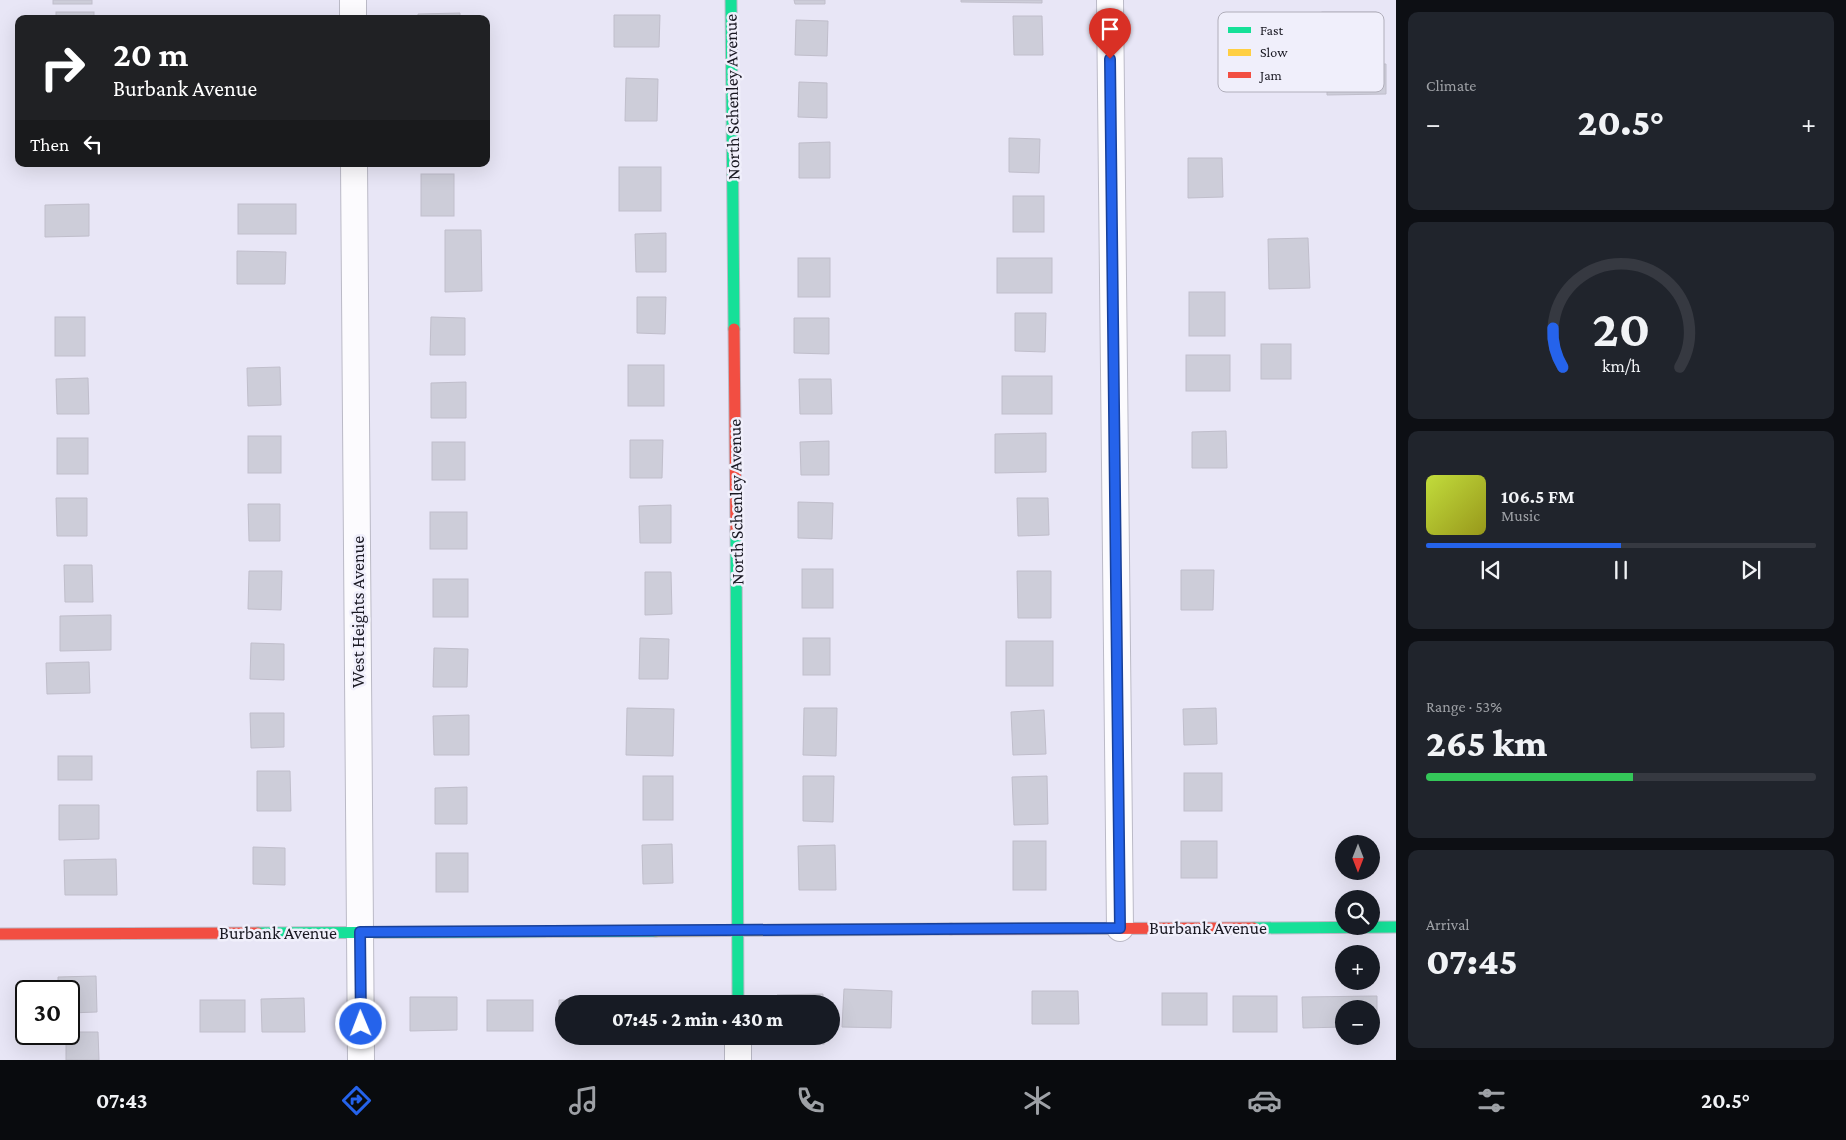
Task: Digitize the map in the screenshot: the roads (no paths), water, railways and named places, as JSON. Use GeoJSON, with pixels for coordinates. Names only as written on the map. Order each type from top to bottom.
{"type":"FeatureCollection","features":[{"type":"Feature","properties":{"kind":"street"},"geometry":{"type":"LineString","coordinates":[[353,0],[353,15]]}},
{"type":"Feature","properties":{"kind":"street","name":"North Schenley Avenue"},"geometry":{"type":"LineString","coordinates":[[731,0],[738,720],[738,995]]}},
{"type":"Feature","properties":{"kind":"street"},"geometry":{"type":"LineString","coordinates":[[1110,0],[1120,928]]}},
{"type":"Feature","properties":{"kind":"street","name":"West Heights Avenue"},"geometry":{"type":"LineString","coordinates":[[354,167],[361,1060]]}},
{"type":"Feature","properties":{"kind":"street","name":"Burbank Avenue"},"geometry":{"type":"LineString","coordinates":[[0,934],[1396,927]]}},
{"type":"Feature","properties":{"kind":"street"},"geometry":{"type":"LineString","coordinates":[[738,1045],[738,1060]]}}]}
